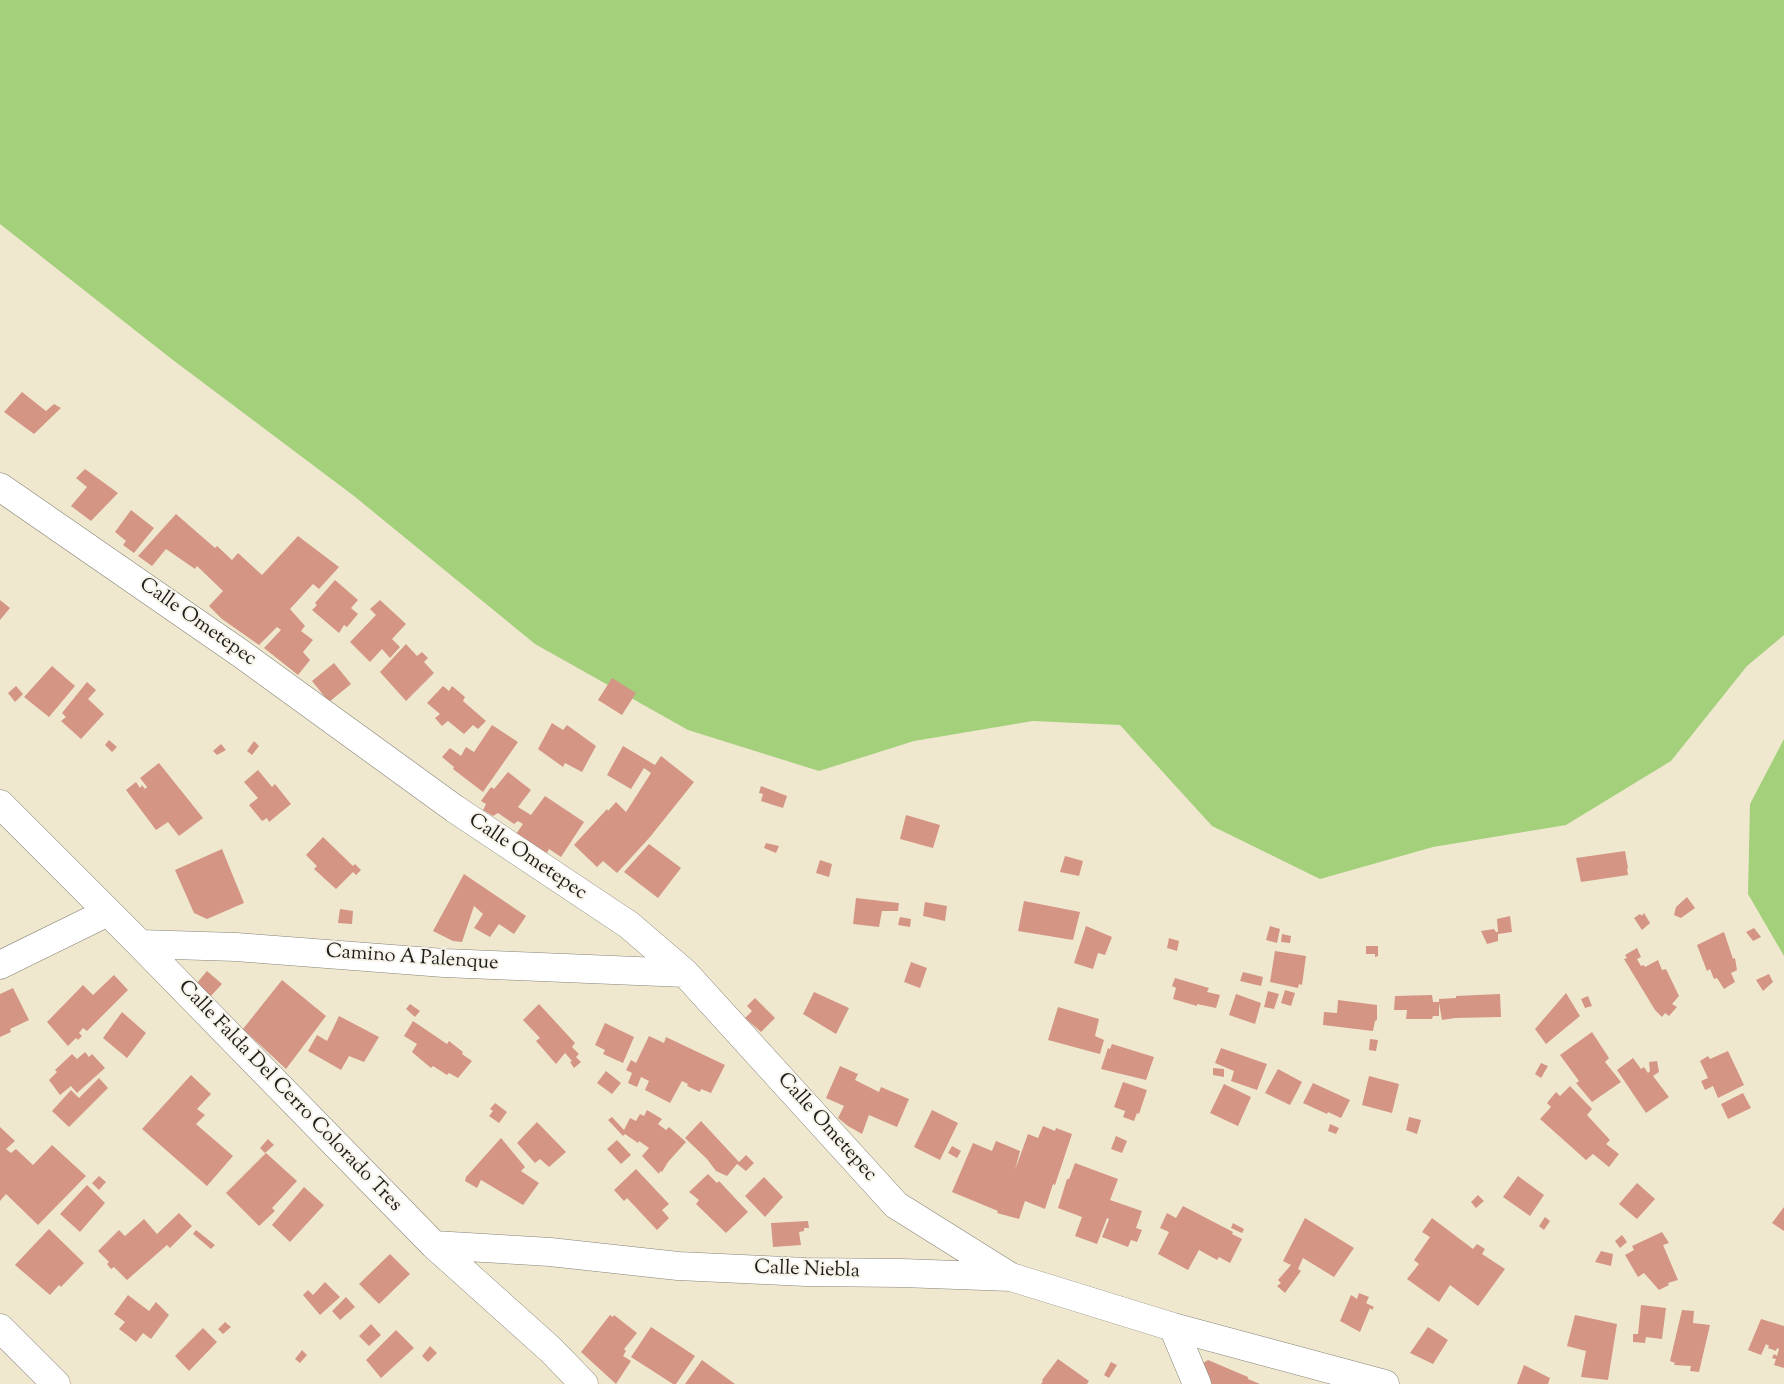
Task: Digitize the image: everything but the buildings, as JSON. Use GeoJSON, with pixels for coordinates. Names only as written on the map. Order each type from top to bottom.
{"type":"FeatureCollection","features":[{"type":"Feature","properties":{"kind":"street","name":"Calle Ometepec"},"geometry":{"type":"LineString","coordinates":[[0,486],[240,653],[454,809],[629,925],[685,973],[896,1205],[1011,1277]]}},
{"type":"Feature","properties":{"kind":"street","name":"Calle Falda Del Cerro Colorado Tres"},"geometry":{"type":"LineString","coordinates":[[0,804],[140,944],[434,1245],[551,1350],[584,1384]]}},
{"type":"Feature","properties":{"kind":"street"},"geometry":{"type":"LineString","coordinates":[[0,964],[108,912]]}},
{"type":"Feature","properties":{"kind":"street","name":"Camino A Palenque"},"geometry":{"type":"LineString","coordinates":[[140,944],[236,947],[444,963],[685,973]]}},
{"type":"Feature","properties":{"kind":"street","name":"Calle Niebla"},"geometry":{"type":"LineString","coordinates":[[434,1245],[550,1252],[678,1266],[806,1272],[1011,1277],[1172,1327],[1385,1384]]}},
{"type":"Feature","properties":{"kind":"street"},"geometry":{"type":"LineString","coordinates":[[1172,1327],[1197,1384]]}},
{"type":"Feature","properties":{"kind":"street"},"geometry":{"type":"LineString","coordinates":[[0,1328],[56,1384]]}},
{"type":"Feature","properties":{"kind":"green space"},"geometry":{"type":"Polygon","coordinates":[[[0,0],[1784,0],[1784,635],[1747,666],[1671,761],[1566,825],[1433,847],[1320,879],[1212,826],[1120,725],[1033,721],[914,741],[819,771],[688,730],[535,644],[354,496],[169,357],[0,224],[0,0]]]}},
{"type":"Feature","properties":{"kind":"green space"},"geometry":{"type":"Polygon","coordinates":[[[1784,739],[1784,956],[1748,894],[1750,804],[1784,739]]]}}]}
